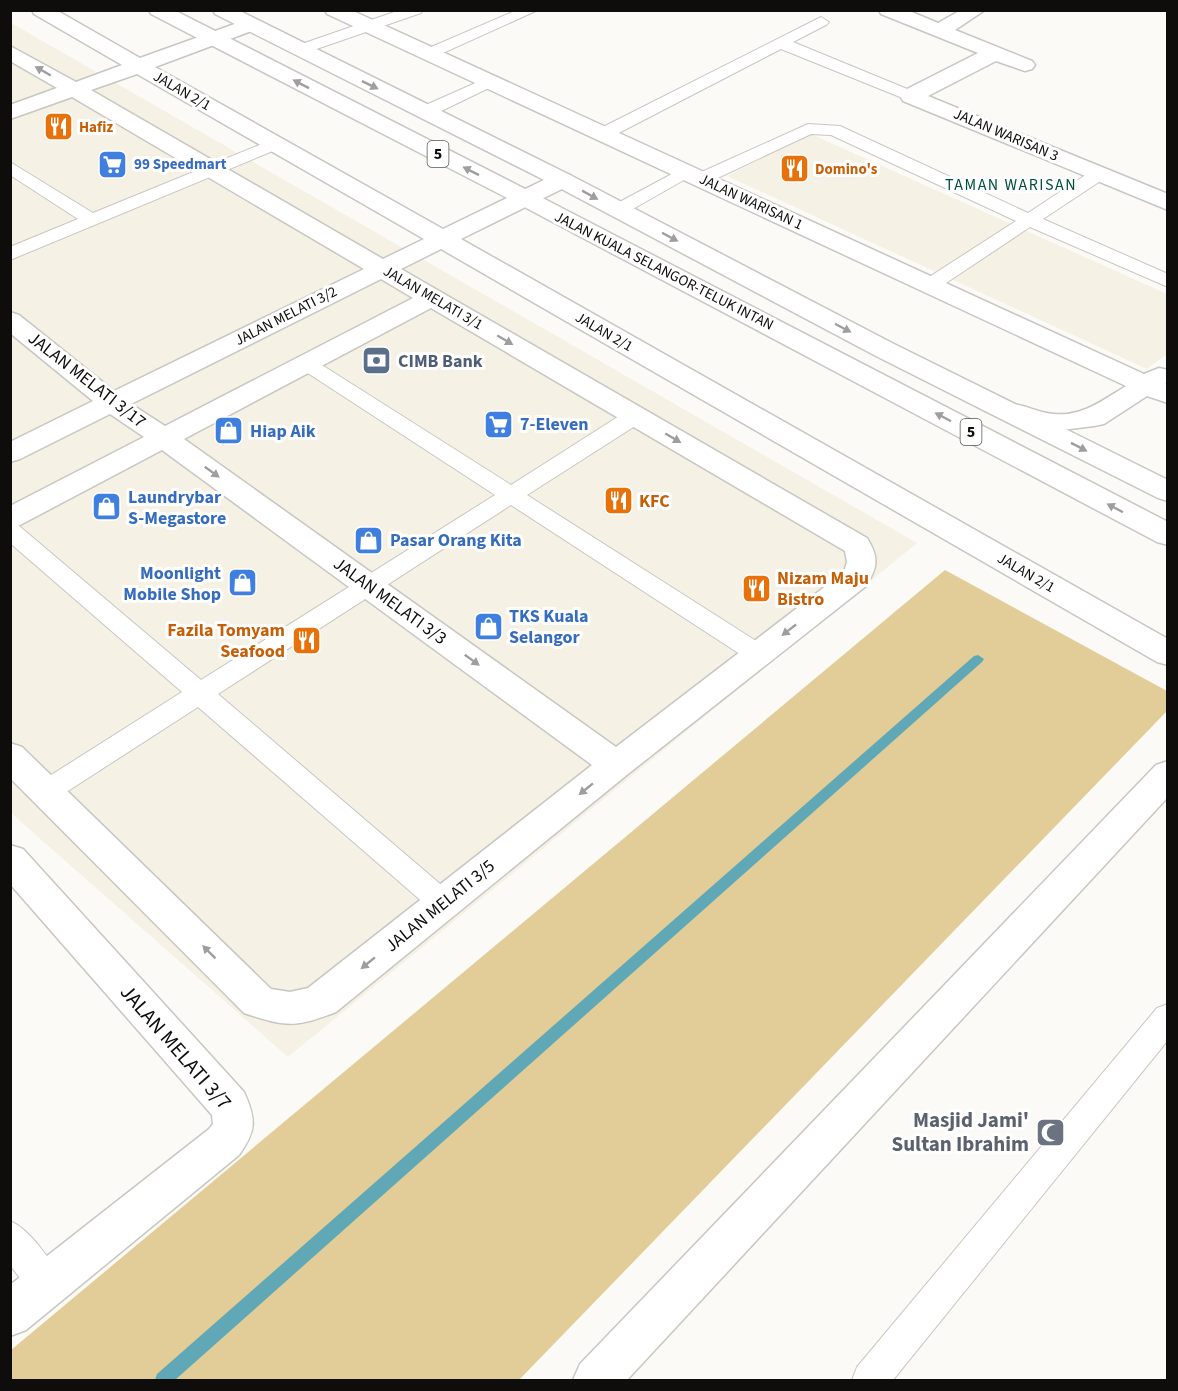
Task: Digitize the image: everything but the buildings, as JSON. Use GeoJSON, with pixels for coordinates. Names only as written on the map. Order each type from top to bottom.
{"type":"FeatureCollection","features":[{"type":"Feature","properties":{"kind":"main road","name":"JALAN 2/1"},"geometry":{"type":"LineString","coordinates":[[40,10],[1167,654]]}},
{"type":"Feature","properties":{"kind":"main road","name":"JALAN KUALA SELANGOR-TELUK INTAN"},"geometry":{"type":"LineString","coordinates":[[158,10],[523,197],[1167,535]]}},
{"type":"Feature","properties":{"kind":"main road","name":"JALAN KUALA SELANGOR-TELUK INTAN"},"geometry":{"type":"LineString","coordinates":[[222,10],[562,180],[885,350],[1167,492]]}},
{"type":"Feature","properties":{"kind":"main road","name":"JALAN WARISAN 1"},"geometry":{"type":"LineString","coordinates":[[334,10],[930,285],[1160,383]]}},
{"type":"Feature","properties":{"kind":"main road"},"geometry":{"type":"LineString","coordinates":[[888,10],[1025,65]]}},
{"type":"Feature","properties":{"kind":"main road"},"geometry":{"type":"LineString","coordinates":[[940,30],[976,10]]}},
{"type":"Feature","properties":{"kind":"main road"},"geometry":{"type":"LineString","coordinates":[[10,114],[250,25]]}},
{"type":"Feature","properties":{"kind":"main road","name":"JALAN MELATI 3/1"},"geometry":{"type":"LineString","coordinates":[[10,52],[856,545]]}},
{"type":"Feature","properties":{"kind":"main road"},"geometry":{"type":"LineString","coordinates":[[911,96],[995,53]]}},
{"type":"Feature","properties":{"kind":"main road","name":"JALAN WARISAN 3"},"geometry":{"type":"LineString","coordinates":[[911,96],[1167,203]]}},
{"type":"Feature","properties":{"kind":"main road","name":"JALAN MELATI 3/2"},"geometry":{"type":"LineString","coordinates":[[10,453],[523,197],[562,180]]}},
{"type":"Feature","properties":{"kind":"main road"},"geometry":{"type":"LineString","coordinates":[[10,518],[432,298]]}},
{"type":"Feature","properties":{"kind":"main road","name":"JALAN MELATI 3/17"},"geometry":{"type":"LineString","coordinates":[[10,320],[112,402],[164,438]]}},
{"type":"Feature","properties":{"kind":"main road"},"geometry":{"type":"LineString","coordinates":[[1008,411],[1054,423],[1094,418],[1160,383]]}},
{"type":"Feature","properties":{"kind":"main road","name":"JALAN MELATI 3/3"},"geometry":{"type":"LineString","coordinates":[[164,438],[616,765]]}},
{"type":"Feature","properties":{"kind":"main road","name":"JALAN MELATI 3/5"},"geometry":{"type":"LineString","coordinates":[[10,756],[258,1001],[290,1010],[322,1000],[616,765],[855,579],[861,570],[863,561],[856,545]]}},
{"type":"Feature","properties":{"kind":"main road"},"geometry":{"type":"LineString","coordinates":[[596,1380],[1167,774]]}},
{"type":"Feature","properties":{"kind":"main road","name":"JALAN MELATI 3/7"},"geometry":{"type":"LineString","coordinates":[[10,859],[229,1104],[235,1116],[233,1130],[224,1142],[10,1314]]}},
{"type":"Feature","properties":{"kind":"lane"},"geometry":{"type":"LineString","coordinates":[[299,50],[416,10]]}},
{"type":"Feature","properties":{"kind":"lane"},"geometry":{"type":"LineString","coordinates":[[428,54],[531,10]]}},
{"type":"Feature","properties":{"kind":"lane"},"geometry":{"type":"LineString","coordinates":[[603,134],[821,22]]}},
{"type":"Feature","properties":{"kind":"lane"},"geometry":{"type":"LineString","coordinates":[[781,43],[911,96]]}},
{"type":"Feature","properties":{"kind":"lane"},"geometry":{"type":"LineString","coordinates":[[425,112],[489,82]]}},
{"type":"Feature","properties":{"kind":"lane"},"geometry":{"type":"LineString","coordinates":[[618,210],[693,176],[808,129],[822,128],[834,130],[1167,281]]}},
{"type":"Feature","properties":{"kind":"lane"},"geometry":{"type":"LineString","coordinates":[[10,254],[274,144]]}},
{"type":"Feature","properties":{"kind":"lane"},"geometry":{"type":"LineString","coordinates":[[10,167],[92,220]]}},
{"type":"Feature","properties":{"kind":"lane"},"geometry":{"type":"LineString","coordinates":[[930,285],[1099,174]]}},
{"type":"Feature","properties":{"kind":"lane"},"geometry":{"type":"LineString","coordinates":[[307,364],[758,654]]}},
{"type":"Feature","properties":{"kind":"lane"},"geometry":{"type":"LineString","coordinates":[[46,791],[635,416]]}},
{"type":"Feature","properties":{"kind":"lane"},"geometry":{"type":"LineString","coordinates":[[10,530],[443,903]]}},
{"type":"Feature","properties":{"kind":"lane"},"geometry":{"type":"LineString","coordinates":[[881,1376],[1167,1017]]}},
{"type":"Feature","properties":{"kind":"lane"},"geometry":{"type":"LineString","coordinates":[[10,1237],[47,1286]]}},
{"type":"Feature","properties":{"kind":"shaded area"},"geometry":{"type":"Polygon","coordinates":[[[11,23],[917,543],[288,1057],[11,813],[11,23]]]}},
{"type":"Feature","properties":{"kind":"shaded area"},"geometry":{"type":"Polygon","coordinates":[[[811,134],[1167,294],[1167,354],[1147,369],[727,176],[811,134]]]}},
{"type":"Feature","properties":{"kind":"shaded area"},"geometry":{"type":"Polygon","coordinates":[[[945,570],[1167,691],[1167,711],[519,1380],[11,1380],[11,1350],[945,570]]]}},
{"type":"Feature","properties":{"kind":"waterway"},"geometry":{"type":"LineString","coordinates":[[163,1380],[978,659]]}},
{"type":"Feature","properties":{"kind":"place","name":"Hafiz"},"geometry":{"type":"Point","coordinates":[58,127]}},
{"type":"Feature","properties":{"kind":"place","name":"99 Speedmart"},"geometry":{"type":"Point","coordinates":[113,164]}},
{"type":"Feature","properties":{"kind":"place","name":"Domino's"},"geometry":{"type":"Point","coordinates":[794,169]}},
{"type":"Feature","properties":{"kind":"place","name":"CIMB Bank"},"geometry":{"type":"Point","coordinates":[377,361]}},
{"type":"Feature","properties":{"kind":"place","name":"7-Eleven"},"geometry":{"type":"Point","coordinates":[499,424]}},
{"type":"Feature","properties":{"kind":"place","name":"Hiap Aik"},"geometry":{"type":"Point","coordinates":[229,431]}},
{"type":"Feature","properties":{"kind":"place","name":"KFC"},"geometry":{"type":"Point","coordinates":[618,501]}},
{"type":"Feature","properties":{"kind":"place","name":"Laundrybar S-Megastore"},"geometry":{"type":"Point","coordinates":[107,507]}},
{"type":"Feature","properties":{"kind":"place","name":"Pasar Orang Kita"},"geometry":{"type":"Point","coordinates":[369,540]}},
{"type":"Feature","properties":{"kind":"place","name":"Moonlight Mobile Shop"},"geometry":{"type":"Point","coordinates":[242,583]}},
{"type":"Feature","properties":{"kind":"place","name":"Nizam Maju Bistro"},"geometry":{"type":"Point","coordinates":[756,588]}},
{"type":"Feature","properties":{"kind":"place","name":"TKS Kuala Selangor"},"geometry":{"type":"Point","coordinates":[488,626]}},
{"type":"Feature","properties":{"kind":"place","name":"Fazila Tomyam Seafood"},"geometry":{"type":"Point","coordinates":[306,640]}},
{"type":"Feature","properties":{"kind":"place","name":"Masjid Jami' Sultan Ibrahim"},"geometry":{"type":"Point","coordinates":[1050,1132]}},
{"type":"Feature","properties":{"kind":"district","name":"TAMAN WARISAN"},"geometry":{"type":"Point","coordinates":[1011,185]}}]}
